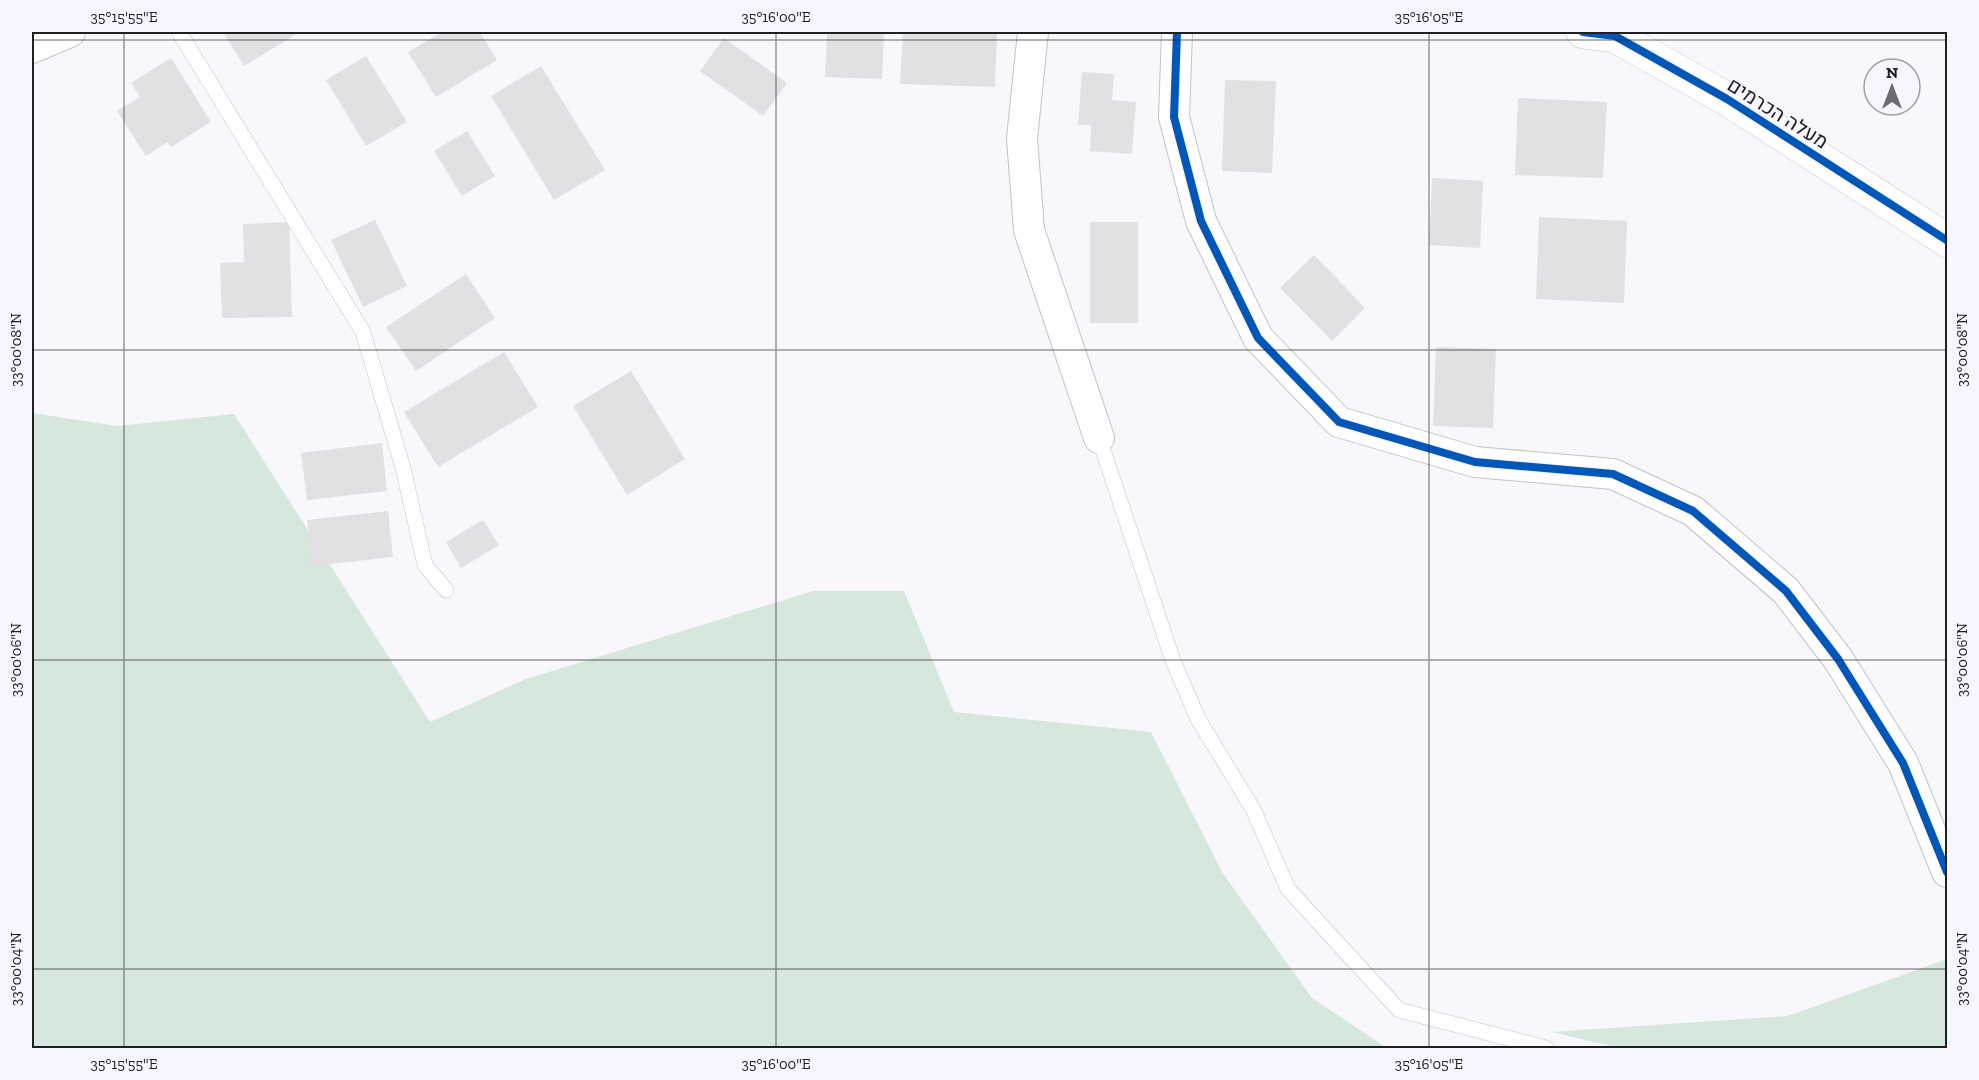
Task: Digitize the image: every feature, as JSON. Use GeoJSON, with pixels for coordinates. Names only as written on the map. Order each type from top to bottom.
{"type":"FeatureCollection","features":[{"type":"Feature","properties":{"kind":"street"},"geometry":{"type":"LineString","coordinates":[[32,48],[70,32]]}},
{"type":"Feature","properties":{"kind":"street"},"geometry":{"type":"LineString","coordinates":[[1033,32],[1022,138],[1029,230],[1099,438]]}},
{"type":"Feature","properties":{"kind":"street"},"geometry":{"type":"LineString","coordinates":[[1177,32],[1174,117],[1201,221],[1258,338],[1339,422],[1475,462],[1613,474],[1693,511],[1786,591],[1838,659],[1903,763],[1947,872]]}},
{"type":"Feature","properties":{"kind":"street","name":"מעלה הכרמים"},"geometry":{"type":"LineString","coordinates":[[1583,32],[1617,34],[1726,99],[1947,241]]}},
{"type":"Feature","properties":{"kind":"lane"},"geometry":{"type":"LineString","coordinates":[[179,32],[363,332],[403,468],[424,565],[446,590]]}},
{"type":"Feature","properties":{"kind":"lane"},"geometry":{"type":"LineString","coordinates":[[1099,438],[1176,668],[1198,719],[1253,809],[1288,889],[1399,1010],[1546,1048]]}},
{"type":"Feature","properties":{"kind":"green space"},"geometry":{"type":"Polygon","coordinates":[[[32,413],[117,426],[234,414],[430,722],[526,679],[813,591],[904,591],[954,712],[1151,732],[1222,872],[1312,998],[1387,1048],[32,1048],[32,413]]]}},
{"type":"Feature","properties":{"kind":"green space"},"geometry":{"type":"Polygon","coordinates":[[[1947,959],[1947,1048],[1619,1048],[1552,1032],[1788,1016],[1947,959]]]}},
{"type":"Feature","properties":{"kind":"building"},"geometry":{"type":"Polygon","coordinates":[[[227,32],[300,32],[244,66],[224,34],[227,32]]]}},
{"type":"Feature","properties":{"kind":"building"},"geometry":{"type":"Polygon","coordinates":[[[442,32],[480,32],[497,60],[436,97],[408,52],[442,32]]]}},
{"type":"Feature","properties":{"kind":"building"},"geometry":{"type":"Polygon","coordinates":[[[827,32],[884,32],[882,79],[825,77],[827,32]]]}},
{"type":"Feature","properties":{"kind":"building"},"geometry":{"type":"Polygon","coordinates":[[[903,32],[997,32],[995,87],[900,84],[903,32]]]}},
{"type":"Feature","properties":{"kind":"building"},"geometry":{"type":"Polygon","coordinates":[[[724,38],[787,83],[763,116],[700,71],[724,38]]]}},
{"type":"Feature","properties":{"kind":"building"},"geometry":{"type":"Polygon","coordinates":[[[366,56],[407,122],[366,146],[326,80],[366,56]]]}},
{"type":"Feature","properties":{"kind":"building"},"geometry":{"type":"Polygon","coordinates":[[[171,58],[211,122],[171,147],[168,142],[146,156],[117,111],[140,97],[131,83],[171,58]]]}},
{"type":"Feature","properties":{"kind":"building"},"geometry":{"type":"Polygon","coordinates":[[[541,66],[605,170],[554,200],[491,96],[541,66]]]}},
{"type":"Feature","properties":{"kind":"building"},"geometry":{"type":"Polygon","coordinates":[[[1082,72],[1114,74],[1112,100],[1136,102],[1132,154],[1090,151],[1091,125],[1078,125],[1082,72]]]}},
{"type":"Feature","properties":{"kind":"building"},"geometry":{"type":"Polygon","coordinates":[[[1225,80],[1276,81],[1272,173],[1222,171],[1225,80]]]}},
{"type":"Feature","properties":{"kind":"building"},"geometry":{"type":"Polygon","coordinates":[[[1518,98],[1607,102],[1603,178],[1515,175],[1518,98]]]}},
{"type":"Feature","properties":{"kind":"building"},"geometry":{"type":"Polygon","coordinates":[[[467,131],[495,176],[462,196],[434,151],[467,131]]]}},
{"type":"Feature","properties":{"kind":"building"},"geometry":{"type":"Polygon","coordinates":[[[1432,178],[1483,181],[1480,248],[1429,245],[1432,178]]]}},
{"type":"Feature","properties":{"kind":"building"},"geometry":{"type":"Polygon","coordinates":[[[1539,217],[1627,221],[1624,303],[1536,299],[1539,217]]]}},
{"type":"Feature","properties":{"kind":"building"},"geometry":{"type":"Polygon","coordinates":[[[375,220],[407,286],[363,307],[331,240],[375,220]]]}},
{"type":"Feature","properties":{"kind":"building"},"geometry":{"type":"Polygon","coordinates":[[[289,222],[292,317],[222,318],[220,263],[244,262],[243,224],[289,222]]]}},
{"type":"Feature","properties":{"kind":"building"},"geometry":{"type":"Polygon","coordinates":[[[1090,222],[1138,222],[1138,323],[1090,323],[1090,222]]]}},
{"type":"Feature","properties":{"kind":"building"},"geometry":{"type":"Polygon","coordinates":[[[1314,255],[1365,308],[1332,341],[1280,288],[1314,255]]]}},
{"type":"Feature","properties":{"kind":"building"},"geometry":{"type":"Polygon","coordinates":[[[466,274],[495,318],[416,371],[386,327],[466,274]]]}},
{"type":"Feature","properties":{"kind":"building"},"geometry":{"type":"Polygon","coordinates":[[[1436,347],[1496,349],[1493,428],[1433,426],[1436,347]]]}},
{"type":"Feature","properties":{"kind":"building"},"geometry":{"type":"Polygon","coordinates":[[[504,352],[538,407],[438,467],[404,412],[504,352]]]}},
{"type":"Feature","properties":{"kind":"building"},"geometry":{"type":"Polygon","coordinates":[[[631,371],[685,459],[627,495],[573,406],[631,371]]]}},
{"type":"Feature","properties":{"kind":"building"},"geometry":{"type":"Polygon","coordinates":[[[382,443],[387,491],[307,500],[301,453],[382,443]]]}},
{"type":"Feature","properties":{"kind":"building"},"geometry":{"type":"Polygon","coordinates":[[[388,511],[393,557],[312,566],[307,520],[388,511]]]}},
{"type":"Feature","properties":{"kind":"building"},"geometry":{"type":"Polygon","coordinates":[[[483,520],[499,545],[461,568],[446,542],[483,520]]]}},
{"type":"Feature","properties":{"kind":"cycle path"},"geometry":{"type":"LineString","coordinates":[[1177,32],[1174,117],[1201,221],[1258,338],[1339,422],[1475,462],[1613,474],[1693,511],[1786,591],[1838,659],[1903,763],[1947,872]]}},
{"type":"Feature","properties":{"kind":"cycle path"},"geometry":{"type":"LineString","coordinates":[[1583,32],[1615,36],[1727,99],[1948,241]]}}]}
